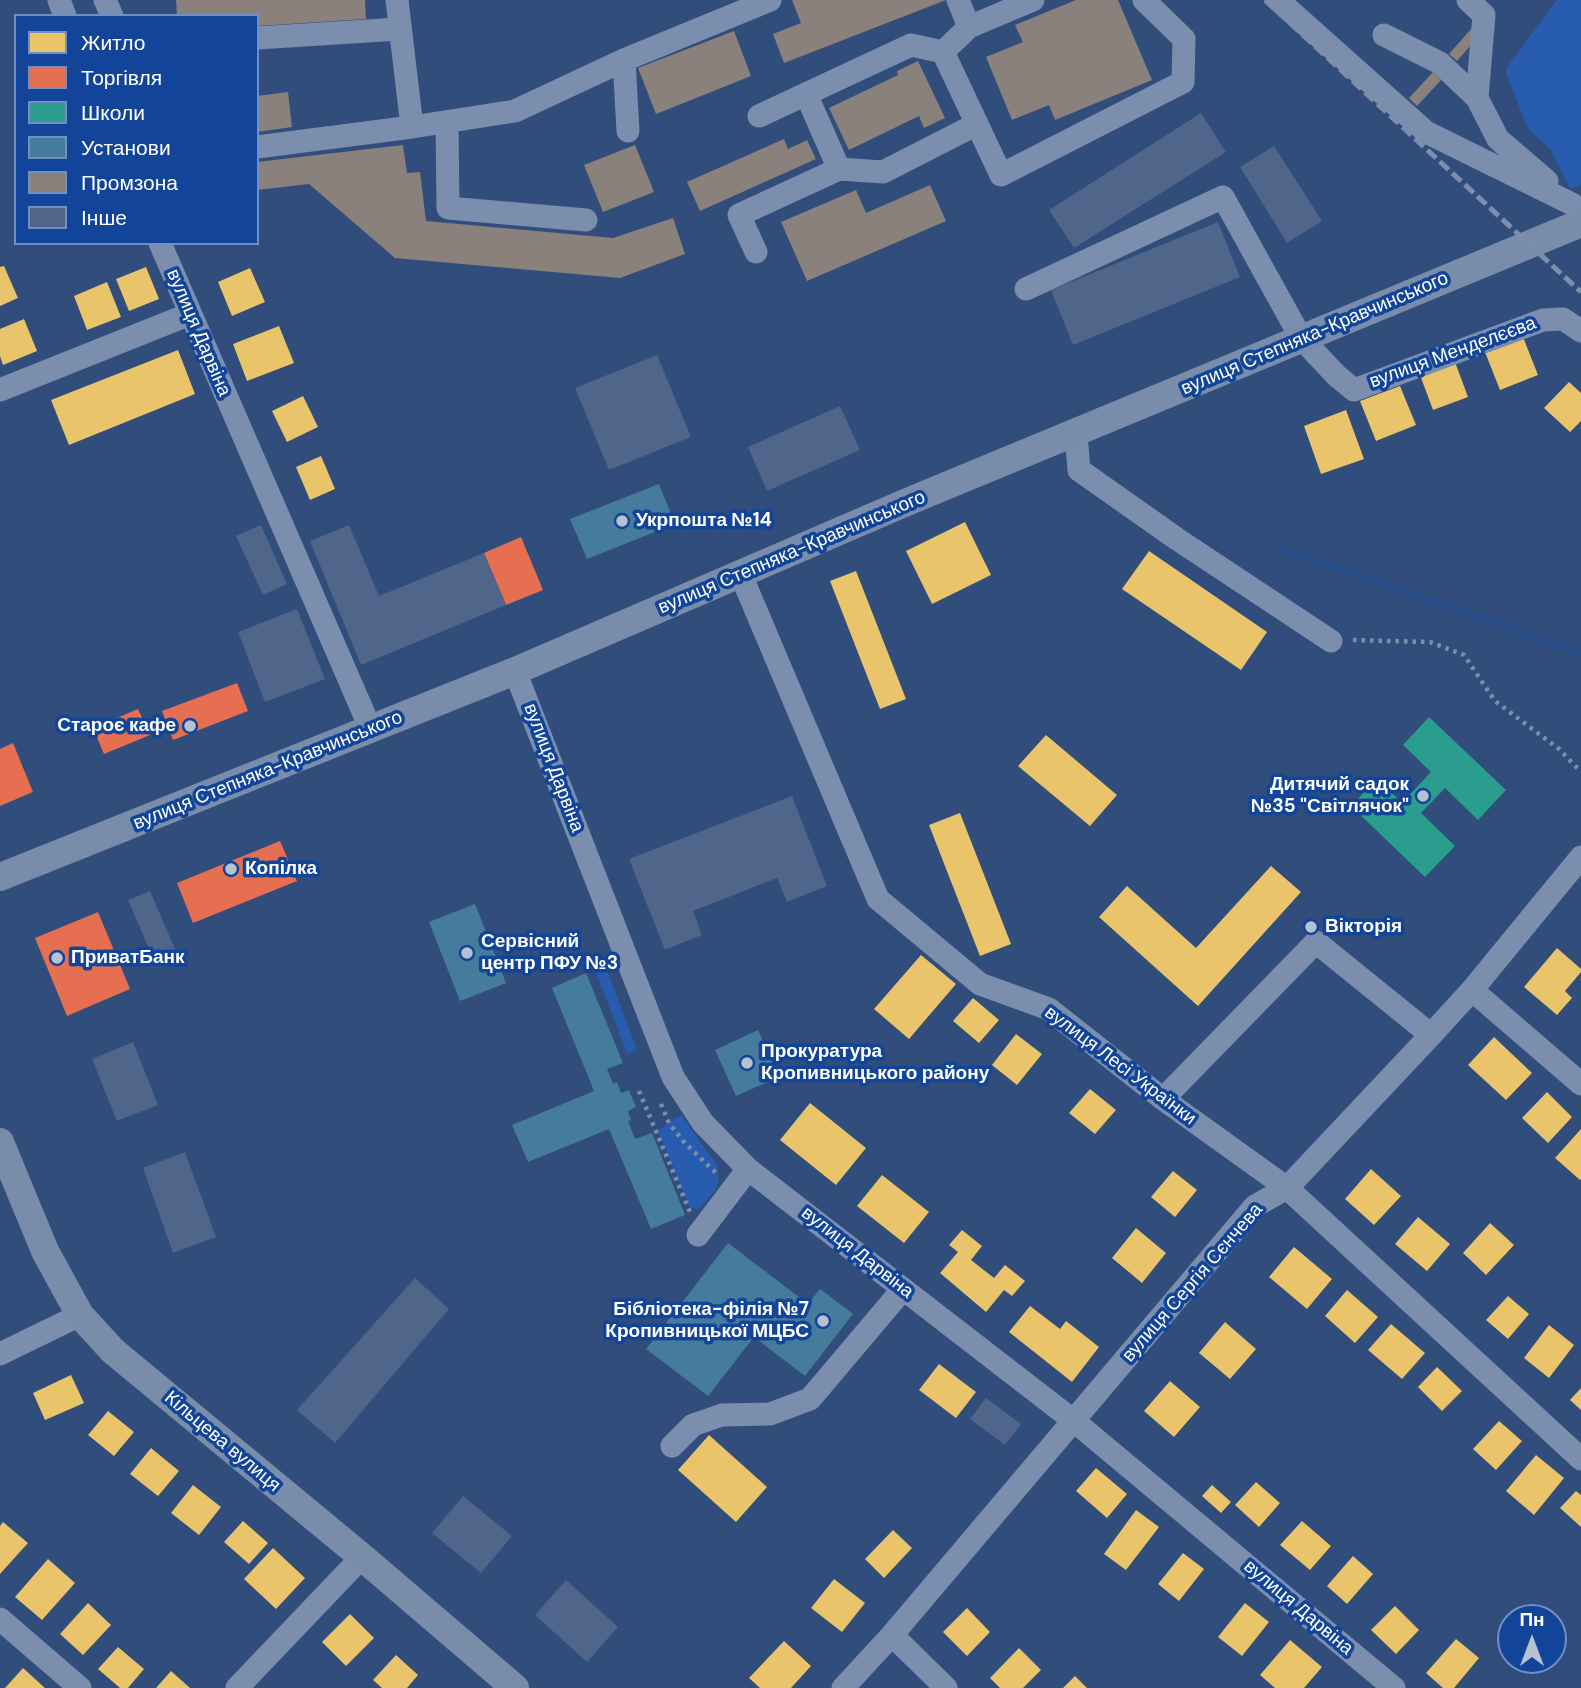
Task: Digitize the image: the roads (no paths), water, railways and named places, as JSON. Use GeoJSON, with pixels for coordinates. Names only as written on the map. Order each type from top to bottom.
{"type":"FeatureCollection","features":[{"type":"Feature","properties":{"kind":"main road","name":"вулиця Степняка-Кравчинського"},"geometry":{"type":"LineString","coordinates":[[0,877],[515,671],[907,502],[1076,434],[1301,338],[1578,213]]}},
{"type":"Feature","properties":{"kind":"main road","name":"Кільцева вулиця"},"geometry":{"type":"LineString","coordinates":[[0,1142],[45,1251],[80,1315],[113,1351],[515,1688]]}},
{"type":"Feature","properties":{"kind":"street"},"geometry":{"type":"LineString","coordinates":[[397,0],[412,127]]}},
{"type":"Feature","properties":{"kind":"street"},"geometry":{"type":"LineString","coordinates":[[259,147],[515,111],[624,60],[770,0]]}},
{"type":"Feature","properties":{"kind":"street"},"geometry":{"type":"LineString","coordinates":[[958,0],[969,27]]}},
{"type":"Feature","properties":{"kind":"street"},"geometry":{"type":"LineString","coordinates":[[943,52],[969,27],[1033,0]]}},
{"type":"Feature","properties":{"kind":"street"},"geometry":{"type":"LineString","coordinates":[[943,52],[1001,175],[1183,82],[1184,39],[1144,0]]}},
{"type":"Feature","properties":{"kind":"street"},"geometry":{"type":"LineString","coordinates":[[1278,0],[1426,132],[1578,213]]}},
{"type":"Feature","properties":{"kind":"street"},"geometry":{"type":"LineString","coordinates":[[1468,0],[1484,15],[1477,98]]}},
{"type":"Feature","properties":{"kind":"street"},"geometry":{"type":"LineString","coordinates":[[259,38],[399,29]]}},
{"type":"Feature","properties":{"kind":"street"},"geometry":{"type":"LineString","coordinates":[[1384,35],[1440,63],[1477,98],[1498,139],[1578,213]]}},
{"type":"Feature","properties":{"kind":"street"},"geometry":{"type":"LineString","coordinates":[[759,116],[911,45],[943,52]]}},
{"type":"Feature","properties":{"kind":"street"},"geometry":{"type":"LineString","coordinates":[[624,60],[628,131]]}},
{"type":"Feature","properties":{"kind":"street"},"geometry":{"type":"LineString","coordinates":[[806,94],[839,169]]}},
{"type":"Feature","properties":{"kind":"street"},"geometry":{"type":"LineString","coordinates":[[447,122],[448,208],[586,220]]}},
{"type":"Feature","properties":{"kind":"street"},"geometry":{"type":"LineString","coordinates":[[756,252],[739,215],[839,169],[883,172],[977,124]]}},
{"type":"Feature","properties":{"kind":"street"},"geometry":{"type":"LineString","coordinates":[[1026,289],[1223,197],[1301,338]]}},
{"type":"Feature","properties":{"kind":"street","name":"вулиця Дарвіна"},"geometry":{"type":"LineString","coordinates":[[161,245],[371,730]]}},
{"type":"Feature","properties":{"kind":"street"},"geometry":{"type":"LineString","coordinates":[[0,390],[190,314]]}},
{"type":"Feature","properties":{"kind":"street","name":"вулиця Менделєєва"},"geometry":{"type":"LineString","coordinates":[[1301,338],[1354,390],[1543,320],[1563,319],[1581,331]]}},
{"type":"Feature","properties":{"kind":"street"},"geometry":{"type":"LineString","coordinates":[[1076,434],[1079,470],[1331,641]]}},
{"type":"Feature","properties":{"kind":"street","name":"вулиця Лесі Українки"},"geometry":{"type":"LineString","coordinates":[[741,575],[878,899],[979,985],[1049,1009],[1164,1099],[1287,1188],[1581,1459]]}},
{"type":"Feature","properties":{"kind":"street","name":"вулиця Дарвіна"},"geometry":{"type":"LineString","coordinates":[[515,671],[673,1077],[703,1123],[748,1169],[1074,1421],[1394,1688]]}},
{"type":"Feature","properties":{"kind":"street","name":"вулиця Сергія Сєнчева"},"geometry":{"type":"LineString","coordinates":[[842,1688],[892,1635],[1255,1206],[1287,1188],[1431,1035],[1472,990],[1581,857]]}},
{"type":"Feature","properties":{"kind":"street"},"geometry":{"type":"LineString","coordinates":[[1164,1099],[1316,942],[1431,1035]]}},
{"type":"Feature","properties":{"kind":"street"},"geometry":{"type":"LineString","coordinates":[[1472,990],[1581,1084]]}},
{"type":"Feature","properties":{"kind":"street"},"geometry":{"type":"LineString","coordinates":[[700,1233],[748,1169]]}},
{"type":"Feature","properties":{"kind":"street"},"geometry":{"type":"LineString","coordinates":[[672,1446],[693,1425],[722,1415],[770,1414],[810,1399],[903,1289]]}},
{"type":"Feature","properties":{"kind":"street"},"geometry":{"type":"LineString","coordinates":[[0,1354],[80,1315]]}},
{"type":"Feature","properties":{"kind":"street"},"geometry":{"type":"LineString","coordinates":[[237,1688],[362,1557]]}},
{"type":"Feature","properties":{"kind":"street"},"geometry":{"type":"LineString","coordinates":[[0,1619],[79,1688]]}},
{"type":"Feature","properties":{"kind":"street"},"geometry":{"type":"LineString","coordinates":[[892,1635],[946,1688]]}},
{"type":"Feature","properties":{"kind":"waterway"},"geometry":{"type":"LineString","coordinates":[[1279,548],[1581,653]]}},
{"type":"Feature","properties":{"kind":"railway"},"geometry":{"type":"LineString","coordinates":[[1265,0],[1581,292]]}},
{"type":"Feature","properties":{"kind":"place","name":"Укрпошта №14"},"geometry":{"type":"Point","coordinates":[622,521]}},
{"type":"Feature","properties":{"kind":"place","name":"Староє кафе"},"geometry":{"type":"Point","coordinates":[190,726]}},
{"type":"Feature","properties":{"kind":"place","name":"Дитячий садок №35 \"Світлячок\""},"geometry":{"type":"Point","coordinates":[1423,796]}},
{"type":"Feature","properties":{"kind":"place","name":"Копілка"},"geometry":{"type":"Point","coordinates":[231,869]}},
{"type":"Feature","properties":{"kind":"place","name":"Вікторія"},"geometry":{"type":"Point","coordinates":[1311,927]}},
{"type":"Feature","properties":{"kind":"place","name":"Сервісний центр ПФУ №3"},"geometry":{"type":"Point","coordinates":[467,953]}},
{"type":"Feature","properties":{"kind":"place","name":"ПриватБанк"},"geometry":{"type":"Point","coordinates":[57,958]}},
{"type":"Feature","properties":{"kind":"place","name":"Прокуратура Кропивницького району"},"geometry":{"type":"Point","coordinates":[747,1063]}},
{"type":"Feature","properties":{"kind":"place","name":"Бібліотека-філія №7 Кропивницької МЦБС"},"geometry":{"type":"Point","coordinates":[823,1321]}}]}
